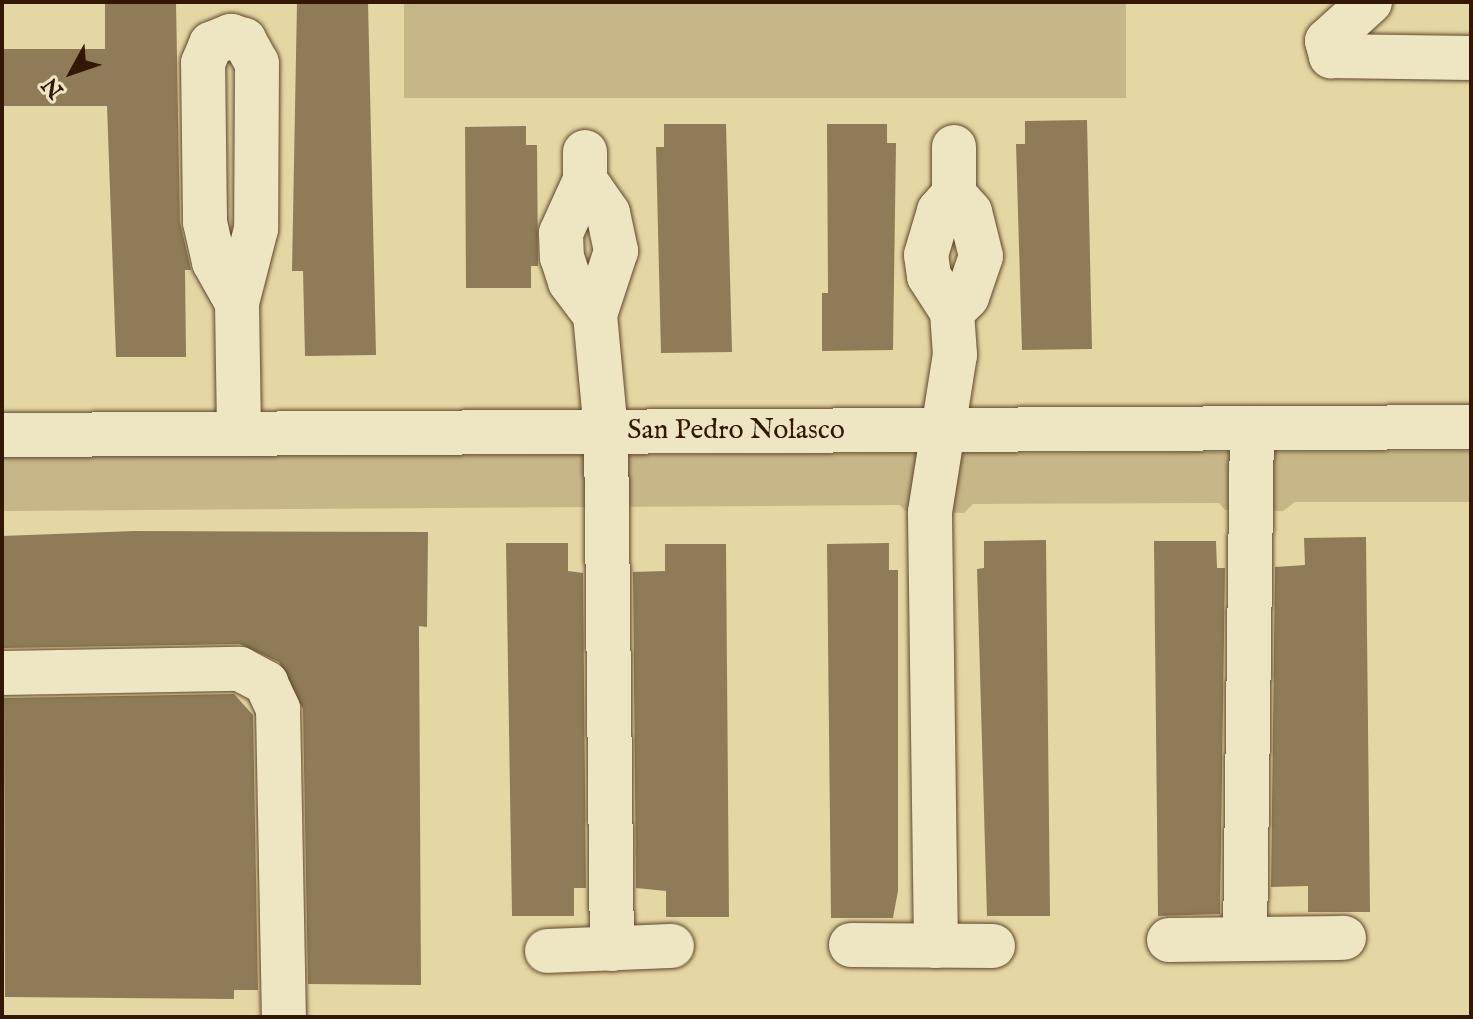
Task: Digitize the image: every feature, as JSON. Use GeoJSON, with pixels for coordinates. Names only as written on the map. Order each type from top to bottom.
{"type":"FeatureCollection","features":[{"type":"Feature","properties":{"kind":"street"},"geometry":{"type":"LineString","coordinates":[[1370,2],[1327,41],[1331,56],[1471,58]]}},
{"type":"Feature","properties":{"kind":"street"},"geometry":{"type":"LineString","coordinates":[[237,303],[214,262],[205,222],[203,63],[211,44],[231,36],[244,40],[257,63],[256,229],[237,303],[239,434]]}},
{"type":"Feature","properties":{"kind":"street"},"geometry":{"type":"LineString","coordinates":[[936,946],[930,512],[955,355],[952,312],[972,287],[981,256],[970,212],[954,194],[954,147]]}},
{"type":"Feature","properties":{"kind":"street"},"geometry":{"type":"LineString","coordinates":[[585,165],[561,233],[562,257],[570,282],[595,315],[606,432],[612,949]]}},
{"type":"Feature","properties":{"kind":"street","name":"San Pedro Nolasco"},"geometry":{"type":"LineString","coordinates":[[2,435],[1471,427]]}},
{"type":"Feature","properties":{"kind":"street"},"geometry":{"type":"LineString","coordinates":[[1245,939],[1252,428]]}},
{"type":"Feature","properties":{"kind":"street"},"geometry":{"type":"LineString","coordinates":[[2,673],[240,669],[266,683],[278,709],[284,1017]]}},
{"type":"Feature","properties":{"kind":"street"},"geometry":{"type":"LineString","coordinates":[[1169,940],[1344,938]]}},
{"type":"Feature","properties":{"kind":"street"},"geometry":{"type":"LineString","coordinates":[[851,945],[993,946]]}},
{"type":"Feature","properties":{"kind":"street"},"geometry":{"type":"LineString","coordinates":[[547,951],[672,946]]}},
{"type":"Feature","properties":{"kind":"shaded area"},"geometry":{"type":"Polygon","coordinates":[[[404,2],[1126,2],[1126,98],[404,98],[404,2]]]}},
{"type":"Feature","properties":{"kind":"shaded area"},"geometry":{"type":"Polygon","coordinates":[[[1471,451],[1471,502],[1295,502],[1283,511],[1225,510],[1219,503],[973,504],[964,513],[906,511],[899,505],[2,511],[2,457],[1471,451]]]}},
{"type":"Feature","properties":{"kind":"building"},"geometry":{"type":"Polygon","coordinates":[[[105,2],[176,2],[180,222],[191,270],[185,270],[186,357],[116,357],[107,106],[2,106],[2,49],[105,49],[105,2]]]}},
{"type":"Feature","properties":{"kind":"building"},"geometry":{"type":"Polygon","coordinates":[[[297,2],[368,2],[376,355],[305,356],[303,271],[292,271],[297,2]]]}},
{"type":"Feature","properties":{"kind":"building"},"geometry":{"type":"Polygon","coordinates":[[[1087,120],[1092,349],[1022,350],[1016,144],[1025,144],[1025,121],[1087,120]]]}},
{"type":"Feature","properties":{"kind":"building"},"geometry":{"type":"Polygon","coordinates":[[[664,124],[726,124],[732,352],[661,353],[656,147],[664,147],[664,124]]]}},
{"type":"Feature","properties":{"kind":"building"},"geometry":{"type":"Polygon","coordinates":[[[827,124],[887,124],[887,143],[896,143],[893,350],[822,351],[822,293],[828,293],[827,124]]]}},
{"type":"Feature","properties":{"kind":"building"},"geometry":{"type":"Polygon","coordinates":[[[526,126],[526,145],[537,145],[538,266],[531,266],[531,288],[466,288],[465,127],[526,126]]]}},
{"type":"Feature","properties":{"kind":"building"},"geometry":{"type":"Polygon","coordinates":[[[135,531],[428,532],[427,627],[419,626],[421,985],[308,984],[303,709],[279,662],[240,644],[4,648],[2,536],[135,531]]]}},
{"type":"Feature","properties":{"kind":"building"},"geometry":{"type":"Polygon","coordinates":[[[1366,537],[1370,912],[1308,912],[1308,886],[1271,887],[1275,567],[1305,565],[1304,538],[1366,537]]]}},
{"type":"Feature","properties":{"kind":"building"},"geometry":{"type":"Polygon","coordinates":[[[1046,540],[1050,916],[987,916],[977,569],[984,568],[984,541],[1046,540]]]}},
{"type":"Feature","properties":{"kind":"building"},"geometry":{"type":"Polygon","coordinates":[[[1154,541],[1216,541],[1217,568],[1225,568],[1220,914],[1158,916],[1154,541]]]}},
{"type":"Feature","properties":{"kind":"building"},"geometry":{"type":"Polygon","coordinates":[[[506,543],[568,543],[568,571],[583,573],[586,888],[574,888],[574,916],[512,916],[506,543]]]}},
{"type":"Feature","properties":{"kind":"building"},"geometry":{"type":"Polygon","coordinates":[[[889,543],[889,570],[898,570],[898,891],[893,918],[831,918],[827,544],[889,543]]]}},
{"type":"Feature","properties":{"kind":"building"},"geometry":{"type":"Polygon","coordinates":[[[665,544],[726,544],[729,917],[666,917],[666,891],[636,888],[633,572],[665,571],[665,544]]]}},
{"type":"Feature","properties":{"kind":"building"},"geometry":{"type":"Polygon","coordinates":[[[234,694],[253,715],[258,990],[234,990],[234,999],[5,997],[4,698],[234,694]]]}}]}
